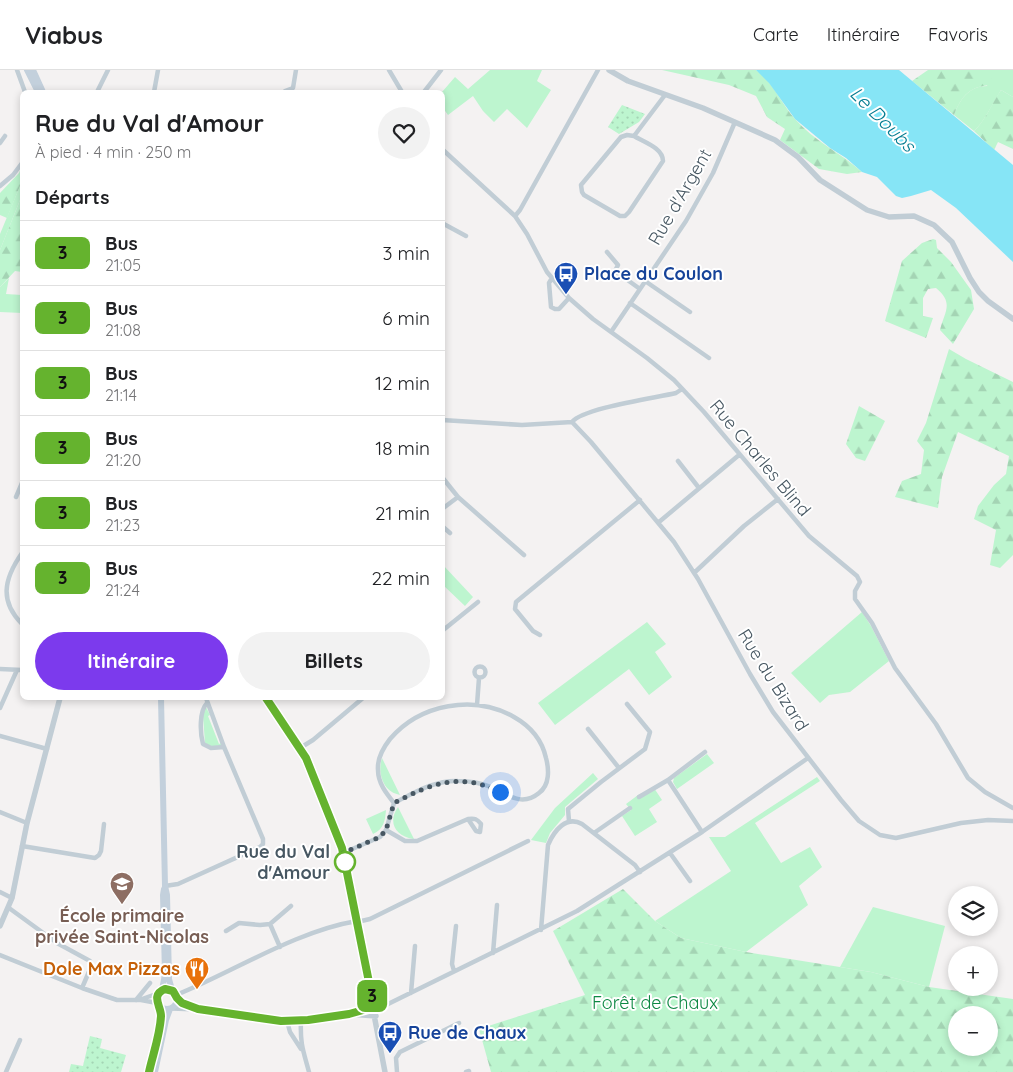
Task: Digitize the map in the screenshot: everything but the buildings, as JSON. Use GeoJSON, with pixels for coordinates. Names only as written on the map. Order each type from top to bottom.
{"type":"FeatureCollection","features":[{"type":"Feature","properties":{"kind":"main road"},"geometry":{"type":"LineString","coordinates":[[27,70],[37,90]]}},
{"type":"Feature","properties":{"kind":"main road"},"geometry":{"type":"LineString","coordinates":[[33,70],[42,90]]}},
{"type":"Feature","properties":{"kind":"main road"},"geometry":{"type":"LineString","coordinates":[[155,1072],[171,1008],[176,1003],[169,974],[161,700]]}},
{"type":"Feature","properties":{"kind":"main road"},"geometry":{"type":"LineString","coordinates":[[149,1072],[160,1024],[157,998],[161,992],[164,974],[163,895],[165,886]]}},
{"type":"Feature","properties":{"kind":"main road"},"geometry":{"type":"LineString","coordinates":[[161,992],[175,995]]}},
{"type":"Feature","properties":{"kind":"main road"},"geometry":{"type":"LineString","coordinates":[[159,1005],[171,1008]]}},
{"type":"Feature","properties":{"kind":"street"},"geometry":{"type":"LineString","coordinates":[[17,70],[24,90]]}},
{"type":"Feature","properties":{"kind":"street"},"geometry":{"type":"LineString","coordinates":[[98,90],[108,70]]}},
{"type":"Feature","properties":{"kind":"street"},"geometry":{"type":"LineString","coordinates":[[154,90],[158,70]]}},
{"type":"Feature","properties":{"kind":"street"},"geometry":{"type":"LineString","coordinates":[[288,90],[293,88],[296,70]]}},
{"type":"Feature","properties":{"kind":"street"},"geometry":{"type":"LineString","coordinates":[[389,70],[401,90]]}},
{"type":"Feature","properties":{"kind":"street"},"geometry":{"type":"LineString","coordinates":[[426,90],[441,70]]}},
{"type":"Feature","properties":{"kind":"street"},"geometry":{"type":"LineString","coordinates":[[514,216],[520,210],[598,70]]}},
{"type":"Feature","properties":{"kind":"street"},"geometry":{"type":"LineString","coordinates":[[609,70],[628,82],[703,108],[775,140],[798,157],[820,180],[866,210],[889,217],[914,216],[934,225],[952,242],[979,292],[1013,319]]}},
{"type":"Feature","properties":{"kind":"street"},"geometry":{"type":"LineString","coordinates":[[634,136],[665,95]]}},
{"type":"Feature","properties":{"kind":"street","name":"Rue d'Argent"},"geometry":{"type":"LineString","coordinates":[[611,332],[699,200],[735,122]]}},
{"type":"Feature","properties":{"kind":"street"},"geometry":{"type":"LineString","coordinates":[[627,134],[634,136],[659,150],[663,156],[663,161],[629,212],[625,216],[620,216],[584,195],[581,185],[621,137],[627,134]]}},
{"type":"Feature","properties":{"kind":"street"},"geometry":{"type":"LineString","coordinates":[[0,143],[5,136]]}},
{"type":"Feature","properties":{"kind":"street","name":"Rue Charles Blind"},"geometry":{"type":"LineString","coordinates":[[445,153],[514,216],[552,278],[570,298],[611,332],[659,367],[682,389],[704,412],[815,542],[857,576],[860,582],[855,590],[856,599],[872,623],[892,664],[936,724],[968,778],[985,792],[1013,808]]}},
{"type":"Feature","properties":{"kind":"street"},"geometry":{"type":"LineString","coordinates":[[0,186],[20,166]]}},
{"type":"Feature","properties":{"kind":"street"},"geometry":{"type":"LineString","coordinates":[[445,225],[466,236]]}},
{"type":"Feature","properties":{"kind":"street"},"geometry":{"type":"LineString","coordinates":[[607,252],[618,265],[615,271],[640,289]]}},
{"type":"Feature","properties":{"kind":"street"},"geometry":{"type":"LineString","coordinates":[[552,278],[549,283],[551,307],[559,309],[570,298]]}},
{"type":"Feature","properties":{"kind":"street"},"geometry":{"type":"LineString","coordinates":[[645,281],[690,312]]}},
{"type":"Feature","properties":{"kind":"street"},"geometry":{"type":"LineString","coordinates":[[630,303],[709,358]]}},
{"type":"Feature","properties":{"kind":"street"},"geometry":{"type":"LineString","coordinates":[[445,420],[522,424],[572,422],[576,418],[594,412],[625,403],[676,393],[682,389]]}},
{"type":"Feature","properties":{"kind":"street","name":"Rue du Bizard"},"geometry":{"type":"LineString","coordinates":[[572,422],[659,522],[682,552],[761,694],[852,814],[865,826],[880,835],[896,838],[961,823],[988,820],[1013,821]]}},
{"type":"Feature","properties":{"kind":"street"},"geometry":{"type":"LineString","coordinates":[[659,522],[739,455]]}},
{"type":"Feature","properties":{"kind":"street"},"geometry":{"type":"LineString","coordinates":[[678,461],[700,488]]}},
{"type":"Feature","properties":{"kind":"street"},"geometry":{"type":"LineString","coordinates":[[445,481],[458,497],[524,555]]}},
{"type":"Feature","properties":{"kind":"street"},"geometry":{"type":"LineString","coordinates":[[16,497],[20,488]]}},
{"type":"Feature","properties":{"kind":"street"},"geometry":{"type":"LineString","coordinates":[[445,507],[458,497]]}},
{"type":"Feature","properties":{"kind":"street"},"geometry":{"type":"LineString","coordinates":[[694,573],[744,526],[778,499]]}},
{"type":"Feature","properties":{"kind":"street"},"geometry":{"type":"LineString","coordinates":[[540,636],[533,631],[515,609],[516,602],[640,500]]}},
{"type":"Feature","properties":{"kind":"street"},"geometry":{"type":"LineString","coordinates":[[445,529],[450,533]]}},
{"type":"Feature","properties":{"kind":"street"},"geometry":{"type":"LineString","coordinates":[[1,590],[5,576],[20,556]]}},
{"type":"Feature","properties":{"kind":"street"},"geometry":{"type":"LineString","coordinates":[[445,629],[478,602]]}},
{"type":"Feature","properties":{"kind":"street"},"geometry":{"type":"LineString","coordinates":[[8,615],[20,623]]}},
{"type":"Feature","properties":{"kind":"street"},"geometry":{"type":"LineString","coordinates":[[0,669],[20,670],[0,708]]}},
{"type":"Feature","properties":{"kind":"street"},"geometry":{"type":"LineString","coordinates":[[476,705],[479,678]]}},
{"type":"Feature","properties":{"kind":"street"},"geometry":{"type":"LineString","coordinates":[[0,925],[12,898],[27,823],[59,700]]}},
{"type":"Feature","properties":{"kind":"street"},"geometry":{"type":"LineString","coordinates":[[165,886],[178,884],[263,844],[263,839],[206,700]]}},
{"type":"Feature","properties":{"kind":"street"},"geometry":{"type":"LineString","coordinates":[[267,700],[306,758],[343,853],[386,1072]]}},
{"type":"Feature","properties":{"kind":"street"},"geometry":{"type":"LineString","coordinates":[[300,748],[313,740],[361,700]]}},
{"type":"Feature","properties":{"kind":"street"},"geometry":{"type":"LineString","coordinates":[[207,703],[202,717],[203,744],[210,748],[224,747]]}},
{"type":"Feature","properties":{"kind":"street"},"geometry":{"type":"LineString","coordinates":[[569,821],[568,809],[645,749],[650,732],[627,704]]}},
{"type":"Feature","properties":{"kind":"street"},"geometry":{"type":"LineString","coordinates":[[343,853],[380,837],[386,830],[394,803],[421,789],[448,781],[469,781],[481,784],[514,800],[528,799],[542,791],[547,782],[548,764],[542,744],[534,732],[523,722],[506,713],[476,705],[447,706],[424,714],[400,729],[389,741],[380,757],[378,772],[383,788],[394,803]]}},
{"type":"Feature","properties":{"kind":"street"},"geometry":{"type":"LineString","coordinates":[[588,729],[619,768]]}},
{"type":"Feature","properties":{"kind":"street"},"geometry":{"type":"LineString","coordinates":[[0,736],[46,749]]}},
{"type":"Feature","properties":{"kind":"street"},"geometry":{"type":"LineString","coordinates":[[639,797],[668,780],[705,752]]}},
{"type":"Feature","properties":{"kind":"street"},"geometry":{"type":"LineString","coordinates":[[171,1008],[198,1009],[287,1021],[301,1021],[349,1014],[386,1005],[577,911],[702,832],[808,758]]}},
{"type":"Feature","properties":{"kind":"street"},"geometry":{"type":"LineString","coordinates":[[668,780],[702,832]]}},
{"type":"Feature","properties":{"kind":"street"},"geometry":{"type":"LineString","coordinates":[[594,833],[630,808]]}},
{"type":"Feature","properties":{"kind":"street"},"geometry":{"type":"LineString","coordinates":[[0,812],[27,823]]}},
{"type":"Feature","properties":{"kind":"street"},"geometry":{"type":"LineString","coordinates":[[386,830],[405,841],[417,841],[468,820]]}},
{"type":"Feature","properties":{"kind":"street"},"geometry":{"type":"LineString","coordinates":[[540,930],[548,844],[562,826],[569,821],[577,821],[594,833],[635,865],[640,872]]}},
{"type":"Feature","properties":{"kind":"street"},"geometry":{"type":"LineString","coordinates":[[22,846],[95,858],[100,853],[104,824]]}},
{"type":"Feature","properties":{"kind":"street"},"geometry":{"type":"LineString","coordinates":[[198,1009],[182,1003],[175,995],[322,930],[370,919],[528,841]]}},
{"type":"Feature","properties":{"kind":"street"},"geometry":{"type":"LineString","coordinates":[[670,853],[690,881]]}},
{"type":"Feature","properties":{"kind":"street"},"geometry":{"type":"LineString","coordinates":[[0,892],[12,898]]}},
{"type":"Feature","properties":{"kind":"street"},"geometry":{"type":"LineString","coordinates":[[493,953],[497,905]]}},
{"type":"Feature","properties":{"kind":"street"},"geometry":{"type":"LineString","coordinates":[[226,930],[239,923],[270,924],[291,906]]}},
{"type":"Feature","properties":{"kind":"street"},"geometry":{"type":"LineString","coordinates":[[9,908],[57,943],[90,961],[91,967],[82,988]]}},
{"type":"Feature","properties":{"kind":"street"},"geometry":{"type":"LineString","coordinates":[[270,924],[280,947]]}},
{"type":"Feature","properties":{"kind":"street"},"geometry":{"type":"LineString","coordinates":[[454,972],[452,964],[456,926]]}},
{"type":"Feature","properties":{"kind":"street"},"geometry":{"type":"LineString","coordinates":[[411,993],[414,946]]}},
{"type":"Feature","properties":{"kind":"street"},"geometry":{"type":"LineString","coordinates":[[0,955],[117,1000],[138,1000],[159,1005]]}},
{"type":"Feature","properties":{"kind":"street"},"geometry":{"type":"LineString","coordinates":[[138,1000],[150,983]]}},
{"type":"Feature","properties":{"kind":"street"},"geometry":{"type":"LineString","coordinates":[[138,1000],[161,992]]}},
{"type":"Feature","properties":{"kind":"street"},"geometry":{"type":"LineString","coordinates":[[349,1014],[376,1016]]}},
{"type":"Feature","properties":{"kind":"street"},"geometry":{"type":"LineString","coordinates":[[287,1021],[290,1032],[303,1052]]}},
{"type":"Feature","properties":{"kind":"street"},"geometry":{"type":"LineString","coordinates":[[301,1021],[300,1031],[303,1052],[309,1072]]}},
{"type":"Feature","properties":{"kind":"street"},"geometry":{"type":"LineString","coordinates":[[397,1072],[396,1058],[400,1052],[459,1023]]}},
{"type":"Feature","properties":{"kind":"street"},"geometry":{"type":"LineString","coordinates":[[6,1072],[20,1040]]}},
{"type":"Feature","properties":{"kind":"green space"},"geometry":{"type":"Polygon","coordinates":[[[490,70],[542,70],[537,81],[551,90],[527,128],[507,109],[494,122],[483,111],[473,96],[448,115],[445,111],[444,90],[455,77],[468,89],[490,70]]]}},
{"type":"Feature","properties":{"kind":"green space"},"geometry":{"type":"Polygon","coordinates":[[[662,70],[756,70],[767,80],[802,127],[862,172],[847,174],[819,169],[780,140],[785,129],[767,117],[756,96],[729,85],[662,70]]]}},
{"type":"Feature","properties":{"kind":"green space"},"geometry":{"type":"Polygon","coordinates":[[[928,70],[992,70],[992,85],[978,87],[968,93],[960,102],[954,115],[912,81],[928,70]]]}},
{"type":"Feature","properties":{"kind":"green space"},"geometry":{"type":"Polygon","coordinates":[[[992,70],[1013,70],[1013,97],[1001,90],[985,118],[974,131],[954,115],[966,94],[975,88],[987,86],[992,70]]]}},
{"type":"Feature","properties":{"kind":"green space"},"geometry":{"type":"Polygon","coordinates":[[[1001,90],[1013,97],[1013,149],[998,142],[994,150],[974,131],[1001,90]]]}},
{"type":"Feature","properties":{"kind":"green space"},"geometry":{"type":"Polygon","coordinates":[[[622,105],[645,114],[639,122],[619,134],[608,127],[622,105]]]}},
{"type":"Feature","properties":{"kind":"green space"},"geometry":{"type":"Polygon","coordinates":[[[20,171],[20,186],[7,218],[0,215],[0,193],[20,171]]]}},
{"type":"Feature","properties":{"kind":"green space"},"geometry":{"type":"Polygon","coordinates":[[[20,186],[20,200],[0,250],[0,234],[20,186]]]}},
{"type":"Feature","properties":{"kind":"green space"},"geometry":{"type":"Polygon","coordinates":[[[20,200],[20,272],[15,271],[0,287],[0,250],[20,200]]]}},
{"type":"Feature","properties":{"kind":"green space"},"geometry":{"type":"Polygon","coordinates":[[[933,239],[936,240],[937,248],[951,262],[971,290],[974,309],[953,344],[940,330],[947,308],[945,298],[936,288],[928,289],[923,298],[923,316],[933,318],[926,338],[885,321],[902,261],[922,243],[933,239]]]}},
{"type":"Feature","properties":{"kind":"green space"},"geometry":{"type":"Polygon","coordinates":[[[9,278],[6,294],[20,295],[20,313],[0,312],[0,287],[9,278]]]}},
{"type":"Feature","properties":{"kind":"green space"},"geometry":{"type":"Polygon","coordinates":[[[949,349],[1013,382],[1013,555],[1000,568],[990,565],[996,530],[974,519],[978,506],[994,485],[1006,474],[1009,456],[958,432],[942,477],[938,508],[895,497],[902,481],[921,474],[924,450],[917,441],[926,423],[949,349]]]}},
{"type":"Feature","properties":{"kind":"green space"},"geometry":{"type":"Polygon","coordinates":[[[859,406],[885,421],[865,461],[856,458],[846,444],[859,406]]]}},
{"type":"Feature","properties":{"kind":"green space"},"geometry":{"type":"Polygon","coordinates":[[[445,567],[473,597],[465,606],[445,587],[445,567]]]}},
{"type":"Feature","properties":{"kind":"green space"},"geometry":{"type":"Polygon","coordinates":[[[862,612],[889,661],[850,692],[829,695],[820,703],[791,673],[862,612]]]}},
{"type":"Feature","properties":{"kind":"green space"},"geometry":{"type":"Polygon","coordinates":[[[647,622],[666,644],[655,652],[672,677],[649,695],[629,669],[555,725],[538,703],[647,622]]]}},
{"type":"Feature","properties":{"kind":"green space"},"geometry":{"type":"Polygon","coordinates":[[[206,707],[221,746],[212,747],[205,743],[203,716],[206,707]]]}},
{"type":"Feature","properties":{"kind":"green space"},"geometry":{"type":"Polygon","coordinates":[[[707,754],[714,763],[677,789],[673,782],[674,778],[707,754]]]}},
{"type":"Feature","properties":{"kind":"green space"},"geometry":{"type":"Polygon","coordinates":[[[382,758],[400,795],[389,790],[383,781],[380,770],[382,758]]]}},
{"type":"Feature","properties":{"kind":"green space"},"geometry":{"type":"Polygon","coordinates":[[[593,773],[598,779],[565,807],[565,815],[550,833],[546,843],[531,840],[555,808],[593,773]]]}},
{"type":"Feature","properties":{"kind":"green space"},"geometry":{"type":"Polygon","coordinates":[[[817,777],[820,781],[755,823],[781,863],[810,847],[822,867],[799,886],[808,905],[746,952],[681,938],[655,921],[731,871],[709,837],[725,837],[817,777]]]}},
{"type":"Feature","properties":{"kind":"green space"},"geometry":{"type":"Polygon","coordinates":[[[654,788],[662,800],[649,809],[657,822],[635,836],[622,816],[631,810],[626,804],[638,795],[654,788]]]}},
{"type":"Feature","properties":{"kind":"green space"},"geometry":{"type":"Polygon","coordinates":[[[398,807],[414,839],[402,835],[395,828],[393,818],[398,807]]]}},
{"type":"Feature","properties":{"kind":"green space"},"geometry":{"type":"Polygon","coordinates":[[[386,810],[380,830],[373,834],[366,819],[386,810]]]}},
{"type":"Feature","properties":{"kind":"green space","name":"Forêt de Chaux"},"geometry":{"type":"Polygon","coordinates":[[[623,889],[655,921],[681,938],[746,952],[871,972],[929,987],[948,990],[948,996],[992,996],[1013,999],[1013,1072],[491,1072],[479,1029],[585,995],[553,931],[623,889]]]}},
{"type":"Feature","properties":{"kind":"green space"},"geometry":{"type":"Polygon","coordinates":[[[873,907],[945,926],[929,987],[871,972],[840,967],[873,907]]]}},
{"type":"Feature","properties":{"kind":"green space"},"geometry":{"type":"Polygon","coordinates":[[[90,1036],[102,1039],[100,1048],[126,1055],[121,1072],[69,1072],[71,1064],[83,1066],[90,1036]]]}},
{"type":"Feature","properties":{"kind":"water","name":"Le Doubs"},"geometry":{"type":"Polygon","coordinates":[[[756,70],[899,70],[1013,165],[1013,262],[956,208],[931,190],[902,198],[896,196],[877,177],[862,172],[795,119],[769,83],[756,70]]]}},
{"type":"Feature","properties":{"kind":"bus line","name":"3"},"geometry":{"type":"LineString","coordinates":[[149,1072],[161,1020],[161,1007],[157,1003],[157,998],[160,992],[165,989],[173,991],[182,1003],[198,1009],[281,1021],[308,1020],[349,1014],[374,1007],[342,848],[306,758],[267,700]]}},
{"type":"Feature","properties":{"kind":"place","name":"Place du Coulon"},"geometry":{"type":"Point","coordinates":[566,295]}},
{"type":"Feature","properties":{"kind":"place","name":"Rue du Val d'Amour"},"geometry":{"type":"Point","coordinates":[345,862]}},
{"type":"Feature","properties":{"kind":"place","name":"École primaire privée Saint-Nicolas"},"geometry":{"type":"Point","coordinates":[122,905]}},
{"type":"Feature","properties":{"kind":"place","name":"Dole Max Pizzas"},"geometry":{"type":"Point","coordinates":[197,990]}},
{"type":"Feature","properties":{"kind":"place","name":"Rue de Chaux"},"geometry":{"type":"Point","coordinates":[390,1054]}},
{"type":"Feature","properties":{"kind":"route"},"geometry":{"type":"LineString","coordinates":[[345,862],[343,853],[380,837],[386,830],[394,803],[421,789],[440,782],[469,781],[500,792]]}}]}
